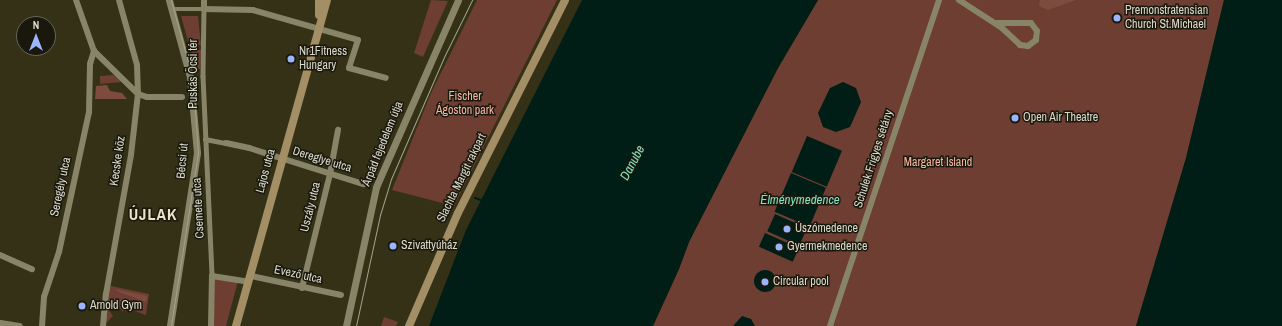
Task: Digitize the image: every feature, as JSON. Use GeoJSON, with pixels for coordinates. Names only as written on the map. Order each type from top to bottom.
{"type":"FeatureCollection","features":[{"type":"Feature","properties":{"kind":"main road","name":"Lajos utca"},"geometry":{"type":"LineString","coordinates":[[236,326],[250,279],[324,0]]}},
{"type":"Feature","properties":{"kind":"main road","name":"Slachta Margit rakpart"},"geometry":{"type":"LineString","coordinates":[[409,326],[458,213],[565,0]]}},
{"type":"Feature","properties":{"kind":"street"},"geometry":{"type":"LineString","coordinates":[[76,0],[94,51],[138,94],[147,97],[182,97]]}},
{"type":"Feature","properties":{"kind":"street","name":"Kecske köz"},"geometry":{"type":"LineString","coordinates":[[103,326],[106,294],[131,155],[138,94],[137,65],[119,0]]}},
{"type":"Feature","properties":{"kind":"street","name":"Bécsi út"},"geometry":{"type":"LineString","coordinates":[[169,0],[190,77],[197,153],[170,326]]}},
{"type":"Feature","properties":{"kind":"street"},"geometry":{"type":"LineString","coordinates":[[204,0],[204,9]]}},
{"type":"Feature","properties":{"kind":"street","name":"Árpád fejedelem útja"},"geometry":{"type":"LineString","coordinates":[[346,326],[376,187],[458,0]]}},
{"type":"Feature","properties":{"kind":"street","name":"Schulek Frigyes sétány"},"geometry":{"type":"LineString","coordinates":[[830,326],[939,0]]}},
{"type":"Feature","properties":{"kind":"street"},"geometry":{"type":"LineString","coordinates":[[959,0],[996,23],[1020,45],[1028,46],[1036,40],[1036,27],[1031,23],[996,23]]}},
{"type":"Feature","properties":{"kind":"street"},"geometry":{"type":"LineString","coordinates":[[172,9],[252,10],[318,25],[358,40],[349,68],[386,78]]}},
{"type":"Feature","properties":{"kind":"street","name":"Puskás Öcsi tér"},"geometry":{"type":"LineString","coordinates":[[204,9],[205,139]]}},
{"type":"Feature","properties":{"kind":"street","name":"Seregély utca"},"geometry":{"type":"LineString","coordinates":[[42,326],[48,285],[59,252],[89,112],[90,64],[94,51]]}},
{"type":"Feature","properties":{"kind":"street","name":"Uszály utca"},"geometry":{"type":"LineString","coordinates":[[302,288],[330,174],[338,130]]}},
{"type":"Feature","properties":{"kind":"street","name":"Dereglye utca"},"geometry":{"type":"LineString","coordinates":[[205,139],[249,148],[363,184]]}},
{"type":"Feature","properties":{"kind":"street","name":"Csemete utca"},"geometry":{"type":"LineString","coordinates":[[205,139],[210,202],[212,276]]}},
{"type":"Feature","properties":{"kind":"street"},"geometry":{"type":"LineString","coordinates":[[0,255],[32,269]]}},
{"type":"Feature","properties":{"kind":"street"},"geometry":{"type":"LineString","coordinates":[[211,326],[212,276]]}},
{"type":"Feature","properties":{"kind":"street","name":"Evező utca"},"geometry":{"type":"LineString","coordinates":[[212,276],[250,279],[341,295]]}},
{"type":"Feature","properties":{"kind":"street"},"geometry":{"type":"LineString","coordinates":[[0,323],[18,326]]}},
{"type":"Feature","properties":{"kind":"green space"},"geometry":{"type":"Polygon","coordinates":[[[431,0],[448,1],[423,57],[414,53],[431,0]]]}},
{"type":"Feature","properties":{"kind":"green space","name":"Fischer Ágoston park"},"geometry":{"type":"Polygon","coordinates":[[[477,0],[557,0],[454,206],[392,190],[431,93],[477,0]]]}},
{"type":"Feature","properties":{"kind":"green space","name":"Margaret Island"},"geometry":{"type":"Polygon","coordinates":[[[818,0],[1224,0],[1186,158],[1136,326],[653,326],[679,269],[689,242],[778,68],[818,0]]]}},
{"type":"Feature","properties":{"kind":"green space"},"geometry":{"type":"Polygon","coordinates":[[[181,16],[198,16],[201,45],[189,45],[181,16]]]}},
{"type":"Feature","properties":{"kind":"green space"},"geometry":{"type":"Polygon","coordinates":[[[191,50],[201,50],[200,69],[195,69],[191,50]]]}},
{"type":"Feature","properties":{"kind":"green space"},"geometry":{"type":"Polygon","coordinates":[[[114,75],[122,82],[100,84],[100,76],[114,75]]]}},
{"type":"Feature","properties":{"kind":"green space"},"geometry":{"type":"Polygon","coordinates":[[[216,278],[238,281],[226,326],[212,326],[213,280],[216,278]]]}},
{"type":"Feature","properties":{"kind":"green space"},"geometry":{"type":"Polygon","coordinates":[[[111,286],[149,294],[146,315],[132,310],[122,311],[117,304],[109,310],[113,316],[105,324],[108,291],[111,286]]]}},
{"type":"Feature","properties":{"kind":"green space"},"geometry":{"type":"Polygon","coordinates":[[[384,317],[398,322],[396,326],[381,326],[384,317]]]}},
{"type":"Feature","properties":{"kind":"shaded area"},"geometry":{"type":"Polygon","coordinates":[[[1040,0],[1076,0],[1048,10],[1039,6],[1040,0]]]}},
{"type":"Feature","properties":{"kind":"shaded area"},"geometry":{"type":"Polygon","coordinates":[[[107,85],[110,91],[122,93],[127,99],[95,99],[96,86],[107,85]]]}},
{"type":"Feature","properties":{"kind":"shaded area"},"geometry":{"type":"Polygon","coordinates":[[[115,289],[147,296],[146,302],[119,292],[115,289]]]}},
{"type":"Feature","properties":{"kind":"water","name":"Danube"},"geometry":{"type":"Polygon","coordinates":[[[582,0],[818,0],[778,68],[689,242],[679,269],[653,326],[429,326],[466,230],[582,0]]]}},
{"type":"Feature","properties":{"kind":"water"},"geometry":{"type":"Polygon","coordinates":[[[1224,0],[1282,0],[1282,326],[1136,326],[1186,158],[1224,0]]]}},
{"type":"Feature","properties":{"kind":"water"},"geometry":{"type":"Polygon","coordinates":[[[843,82],[856,88],[861,102],[850,127],[836,132],[823,127],[818,113],[830,88],[843,82]]]}},
{"type":"Feature","properties":{"kind":"water"},"geometry":{"type":"Polygon","coordinates":[[[807,136],[842,151],[827,187],[792,172],[807,136]]]}},
{"type":"Feature","properties":{"kind":"water","name":"Élménymedence"},"geometry":{"type":"Polygon","coordinates":[[[791,173],[826,188],[810,227],[775,212],[791,173]]]}},
{"type":"Feature","properties":{"kind":"water","name":"Úszómedence"},"geometry":{"type":"Polygon","coordinates":[[[775,214],[807,228],[799,246],[767,231],[775,214]]]}},
{"type":"Feature","properties":{"kind":"water","name":"Gyermekmedence"},"geometry":{"type":"Polygon","coordinates":[[[765,233],[799,248],[793,262],[759,247],[765,233]]]}},
{"type":"Feature","properties":{"kind":"water","name":"Circular pool"},"geometry":{"type":"Polygon","coordinates":[[[765,270],[773,273],[776,281],[773,289],[765,292],[757,289],[754,281],[757,273],[765,270]]]}},
{"type":"Feature","properties":{"kind":"water"},"geometry":{"type":"Polygon","coordinates":[[[742,316],[751,319],[755,326],[733,326],[742,316]]]}},
{"type":"Feature","properties":{"kind":"waterway"},"geometry":{"type":"LineString","coordinates":[[475,198],[484,201]]}},
{"type":"Feature","properties":{"kind":"tram line"},"geometry":{"type":"LineString","coordinates":[[171,0],[193,80],[198,153],[171,326]]}},
{"type":"Feature","properties":{"kind":"tram line"},"geometry":{"type":"LineString","coordinates":[[356,326],[380,215],[391,179],[444,57],[472,0]]}},
{"type":"Feature","properties":{"kind":"place","name":"Premonstratensian Church St.Michael"},"geometry":{"type":"Point","coordinates":[1117,18]}},
{"type":"Feature","properties":{"kind":"place","name":"Nr1Fitness Hungary"},"geometry":{"type":"Point","coordinates":[291,59]}},
{"type":"Feature","properties":{"kind":"place","name":"Open Air Theatre"},"geometry":{"type":"Point","coordinates":[1015,118]}},
{"type":"Feature","properties":{"kind":"place","name":"Úszómedence"},"geometry":{"type":"Point","coordinates":[787,229]}},
{"type":"Feature","properties":{"kind":"place","name":"Szivattyúház"},"geometry":{"type":"Point","coordinates":[393,246]}},
{"type":"Feature","properties":{"kind":"place","name":"Gyermekmedence"},"geometry":{"type":"Point","coordinates":[779,247]}},
{"type":"Feature","properties":{"kind":"place","name":"Circular pool"},"geometry":{"type":"Point","coordinates":[765,282]}},
{"type":"Feature","properties":{"kind":"place","name":"Arnold Gym"},"geometry":{"type":"Point","coordinates":[82,306]}},
{"type":"Feature","properties":{"kind":"district","name":"ÚJLAK"},"geometry":{"type":"Point","coordinates":[153,214]}}]}
